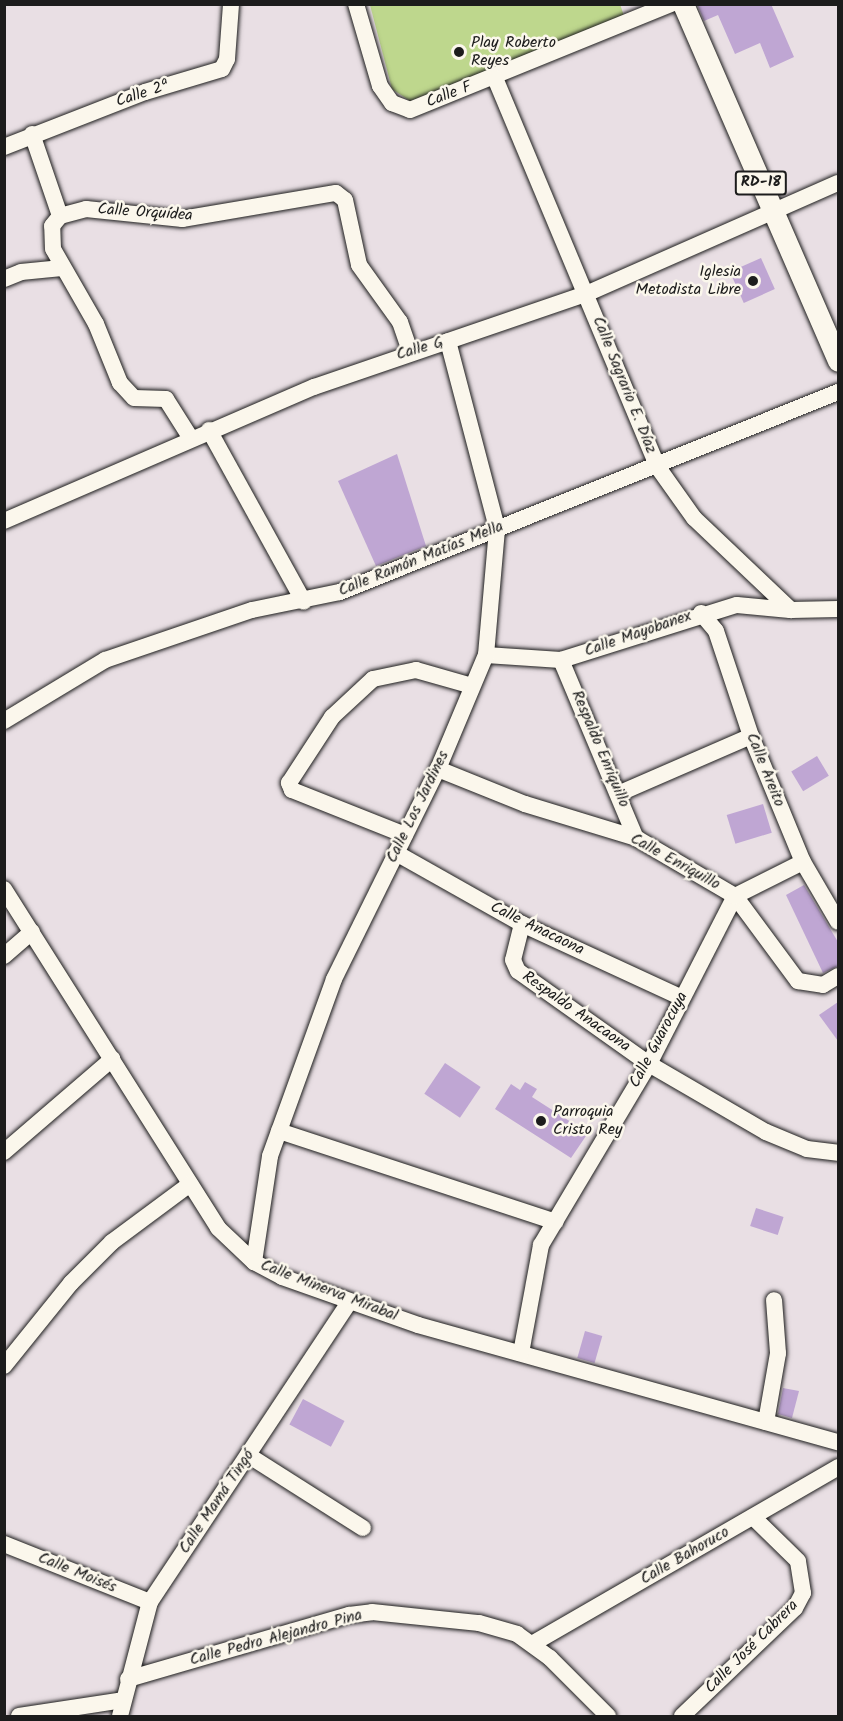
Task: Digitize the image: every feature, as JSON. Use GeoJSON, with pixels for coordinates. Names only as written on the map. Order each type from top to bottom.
{"type":"FeatureCollection","features":[{"type":"Feature","properties":{"kind":"main road","name":"RD-18"},"geometry":{"type":"LineString","coordinates":[[683,4],[838,361]]}},
{"type":"Feature","properties":{"kind":"street","name":"Calle 2ª"},"geometry":{"type":"LineString","coordinates":[[4,147],[32,134],[222,69],[227,59],[231,4]]}},
{"type":"Feature","properties":{"kind":"street","name":"Calle F"},"geometry":{"type":"LineString","coordinates":[[356,4],[380,86],[401,109],[410,110],[495,78],[671,4]]}},
{"type":"Feature","properties":{"kind":"street","name":"Calle Sagrario E. Díaz"},"geometry":{"type":"LineString","coordinates":[[495,78],[657,466],[694,518],[791,610]]}},
{"type":"Feature","properties":{"kind":"street"},"geometry":{"type":"LineString","coordinates":[[32,134],[60,216],[52,226],[53,249],[96,324],[127,394],[166,399],[190,437]]}},
{"type":"Feature","properties":{"kind":"street","name":"Calle G"},"geometry":{"type":"LineString","coordinates":[[4,521],[190,437],[410,351],[448,342],[586,294],[838,183]]}},
{"type":"Feature","properties":{"kind":"street","name":"Calle Orquídea"},"geometry":{"type":"LineString","coordinates":[[60,216],[86,209],[182,219],[336,193],[345,200],[359,265],[400,322],[410,351]]}},
{"type":"Feature","properties":{"kind":"street"},"geometry":{"type":"LineString","coordinates":[[4,279],[21,272],[62,268]]}},
{"type":"Feature","properties":{"kind":"street","name":"Calle Los Jardines"},"geometry":{"type":"LineString","coordinates":[[254,1262],[270,1156],[334,979],[438,769],[486,655],[497,528],[448,342]]}},
{"type":"Feature","properties":{"kind":"street","name":"Calle Ramón Matías Mella"},"geometry":{"type":"LineString","coordinates":[[4,721],[105,660],[252,610],[303,602],[657,466],[838,392]]}},
{"type":"Feature","properties":{"kind":"street"},"geometry":{"type":"LineString","coordinates":[[209,430],[303,602]]}},
{"type":"Feature","properties":{"kind":"street","name":"Calle Mayobanex"},"geometry":{"type":"LineString","coordinates":[[486,655],[561,660],[701,613],[737,605],[791,610]]}},
{"type":"Feature","properties":{"kind":"street"},"geometry":{"type":"LineString","coordinates":[[791,610],[838,609]]}},
{"type":"Feature","properties":{"kind":"street","name":"Calle Areito"},"geometry":{"type":"LineString","coordinates":[[701,613],[716,631],[751,736],[803,862],[838,922]]}},
{"type":"Feature","properties":{"kind":"street","name":"Respaldo Enriquillo"},"geometry":{"type":"LineString","coordinates":[[561,660],[621,794],[636,838]]}},
{"type":"Feature","properties":{"kind":"street"},"geometry":{"type":"LineString","coordinates":[[405,835],[292,790],[289,783],[332,717],[373,679],[416,670],[472,686]]}},
{"type":"Feature","properties":{"kind":"street"},"geometry":{"type":"LineString","coordinates":[[621,794],[751,736]]}},
{"type":"Feature","properties":{"kind":"street","name":"Calle Enriquillo"},"geometry":{"type":"LineString","coordinates":[[438,769],[525,804],[636,838],[735,896],[798,981],[823,985],[838,976]]}},
{"type":"Feature","properties":{"kind":"street","name":"Calle Anacaona"},"geometry":{"type":"LineString","coordinates":[[396,853],[522,924],[682,998]]}},
{"type":"Feature","properties":{"kind":"street"},"geometry":{"type":"LineString","coordinates":[[735,896],[803,862]]}},
{"type":"Feature","properties":{"kind":"street","name":"Calle Minerva Mirabal"},"geometry":{"type":"LineString","coordinates":[[4,889],[218,1228],[254,1262],[349,1302],[838,1442]]}},
{"type":"Feature","properties":{"kind":"street","name":"Calle Guarocuya"},"geometry":{"type":"LineString","coordinates":[[521,1353],[541,1245],[649,1064],[735,896]]}},
{"type":"Feature","properties":{"kind":"street","name":"Respaldo Anacaona"},"geometry":{"type":"LineString","coordinates":[[522,924],[513,960],[518,971],[649,1064],[787,1142],[838,1153]]}},
{"type":"Feature","properties":{"kind":"street"},"geometry":{"type":"LineString","coordinates":[[4,956],[32,932]]}},
{"type":"Feature","properties":{"kind":"street"},"geometry":{"type":"LineString","coordinates":[[4,1152],[112,1059]]}},
{"type":"Feature","properties":{"kind":"street"},"geometry":{"type":"LineString","coordinates":[[279,1131],[555,1222]]}},
{"type":"Feature","properties":{"kind":"street"},"geometry":{"type":"LineString","coordinates":[[4,1366],[87,1267],[190,1184]]}},
{"type":"Feature","properties":{"kind":"street"},"geometry":{"type":"LineString","coordinates":[[766,1422],[778,1353],[774,1300]]}},
{"type":"Feature","properties":{"kind":"street","name":"Calle Mamá Tingó"},"geometry":{"type":"LineString","coordinates":[[122,1708],[150,1602],[349,1302]]}},
{"type":"Feature","properties":{"kind":"street"},"geometry":{"type":"LineString","coordinates":[[248,1455],[363,1528]]}},
{"type":"Feature","properties":{"kind":"street","name":"Calle Bahoruco"},"geometry":{"type":"LineString","coordinates":[[532,1644],[838,1467]]}},
{"type":"Feature","properties":{"kind":"street","name":"Calle José Cabrera"},"geometry":{"type":"LineString","coordinates":[[682,1716],[795,1608],[803,1593],[798,1561],[753,1517]]}},
{"type":"Feature","properties":{"kind":"street","name":"Calle Moisés"},"geometry":{"type":"LineString","coordinates":[[4,1544],[150,1602]]}},
{"type":"Feature","properties":{"kind":"street","name":"Calle Pedro Alejandro Pina"},"geometry":{"type":"LineString","coordinates":[[128,1679],[349,1615],[372,1612],[501,1627],[532,1644],[608,1716]]}},
{"type":"Feature","properties":{"kind":"street"},"geometry":{"type":"LineString","coordinates":[[19,1716],[122,1708]]}},
{"type":"Feature","properties":{"kind":"green space","name":"Play Roberto Reyes"},"geometry":{"type":"Polygon","coordinates":[[[620,4],[624,16],[410,101],[392,89],[370,5],[620,4]]]}},
{"type":"Feature","properties":{"kind":"building"},"geometry":{"type":"Polygon","coordinates":[[[697,4],[771,4],[794,57],[770,68],[760,43],[735,54],[718,15],[704,21],[697,4]]]}},
{"type":"Feature","properties":{"kind":"building","name":"Iglesia Metodista Libre"},"geometry":{"type":"Polygon","coordinates":[[[761,258],[775,289],[744,303],[730,272],[761,258]]]}},
{"type":"Feature","properties":{"kind":"building"},"geometry":{"type":"Polygon","coordinates":[[[397,454],[426,546],[376,566],[338,481],[397,454]]]}},
{"type":"Feature","properties":{"kind":"building"},"geometry":{"type":"Polygon","coordinates":[[[817,756],[829,776],[803,791],[791,771],[817,756]]]}},
{"type":"Feature","properties":{"kind":"building"},"geometry":{"type":"Polygon","coordinates":[[[763,804],[772,833],[735,844],[727,815],[763,804]]]}},
{"type":"Feature","properties":{"kind":"building"},"geometry":{"type":"Polygon","coordinates":[[[804,885],[838,942],[838,966],[823,973],[786,895],[804,885]]]}},
{"type":"Feature","properties":{"kind":"building"},"geometry":{"type":"Polygon","coordinates":[[[838,1002],[838,1041],[819,1015],[838,1002]]]}},
{"type":"Feature","properties":{"kind":"building"},"geometry":{"type":"Polygon","coordinates":[[[445,1063],[481,1087],[460,1118],[424,1094],[445,1063]]]}},
{"type":"Feature","properties":{"kind":"building","name":"Parroquia Cristo Rey"},"geometry":{"type":"Polygon","coordinates":[[[525,1082],[537,1089],[532,1097],[588,1133],[571,1158],[495,1109],[511,1084],[520,1090],[525,1082]]]}},
{"type":"Feature","properties":{"kind":"building"},"geometry":{"type":"Polygon","coordinates":[[[756,1208],[784,1217],[778,1235],[750,1226],[756,1208]]]}},
{"type":"Feature","properties":{"kind":"building"},"geometry":{"type":"Polygon","coordinates":[[[585,1331],[602,1336],[595,1363],[577,1358],[585,1331]]]}},
{"type":"Feature","properties":{"kind":"building"},"geometry":{"type":"Polygon","coordinates":[[[783,1388],[799,1391],[792,1418],[778,1414],[783,1388]]]}},
{"type":"Feature","properties":{"kind":"building"},"geometry":{"type":"Polygon","coordinates":[[[303,1399],[344,1421],[331,1447],[289,1425],[303,1399]]]}},
{"type":"Feature","properties":{"kind":"place","name":"Play Roberto Reyes"},"geometry":{"type":"Point","coordinates":[459,52]}},
{"type":"Feature","properties":{"kind":"place","name":"Iglesia Metodista Libre"},"geometry":{"type":"Point","coordinates":[753,281]}},
{"type":"Feature","properties":{"kind":"place","name":"Parroquia Cristo Rey"},"geometry":{"type":"Point","coordinates":[541,1121]}}]}
